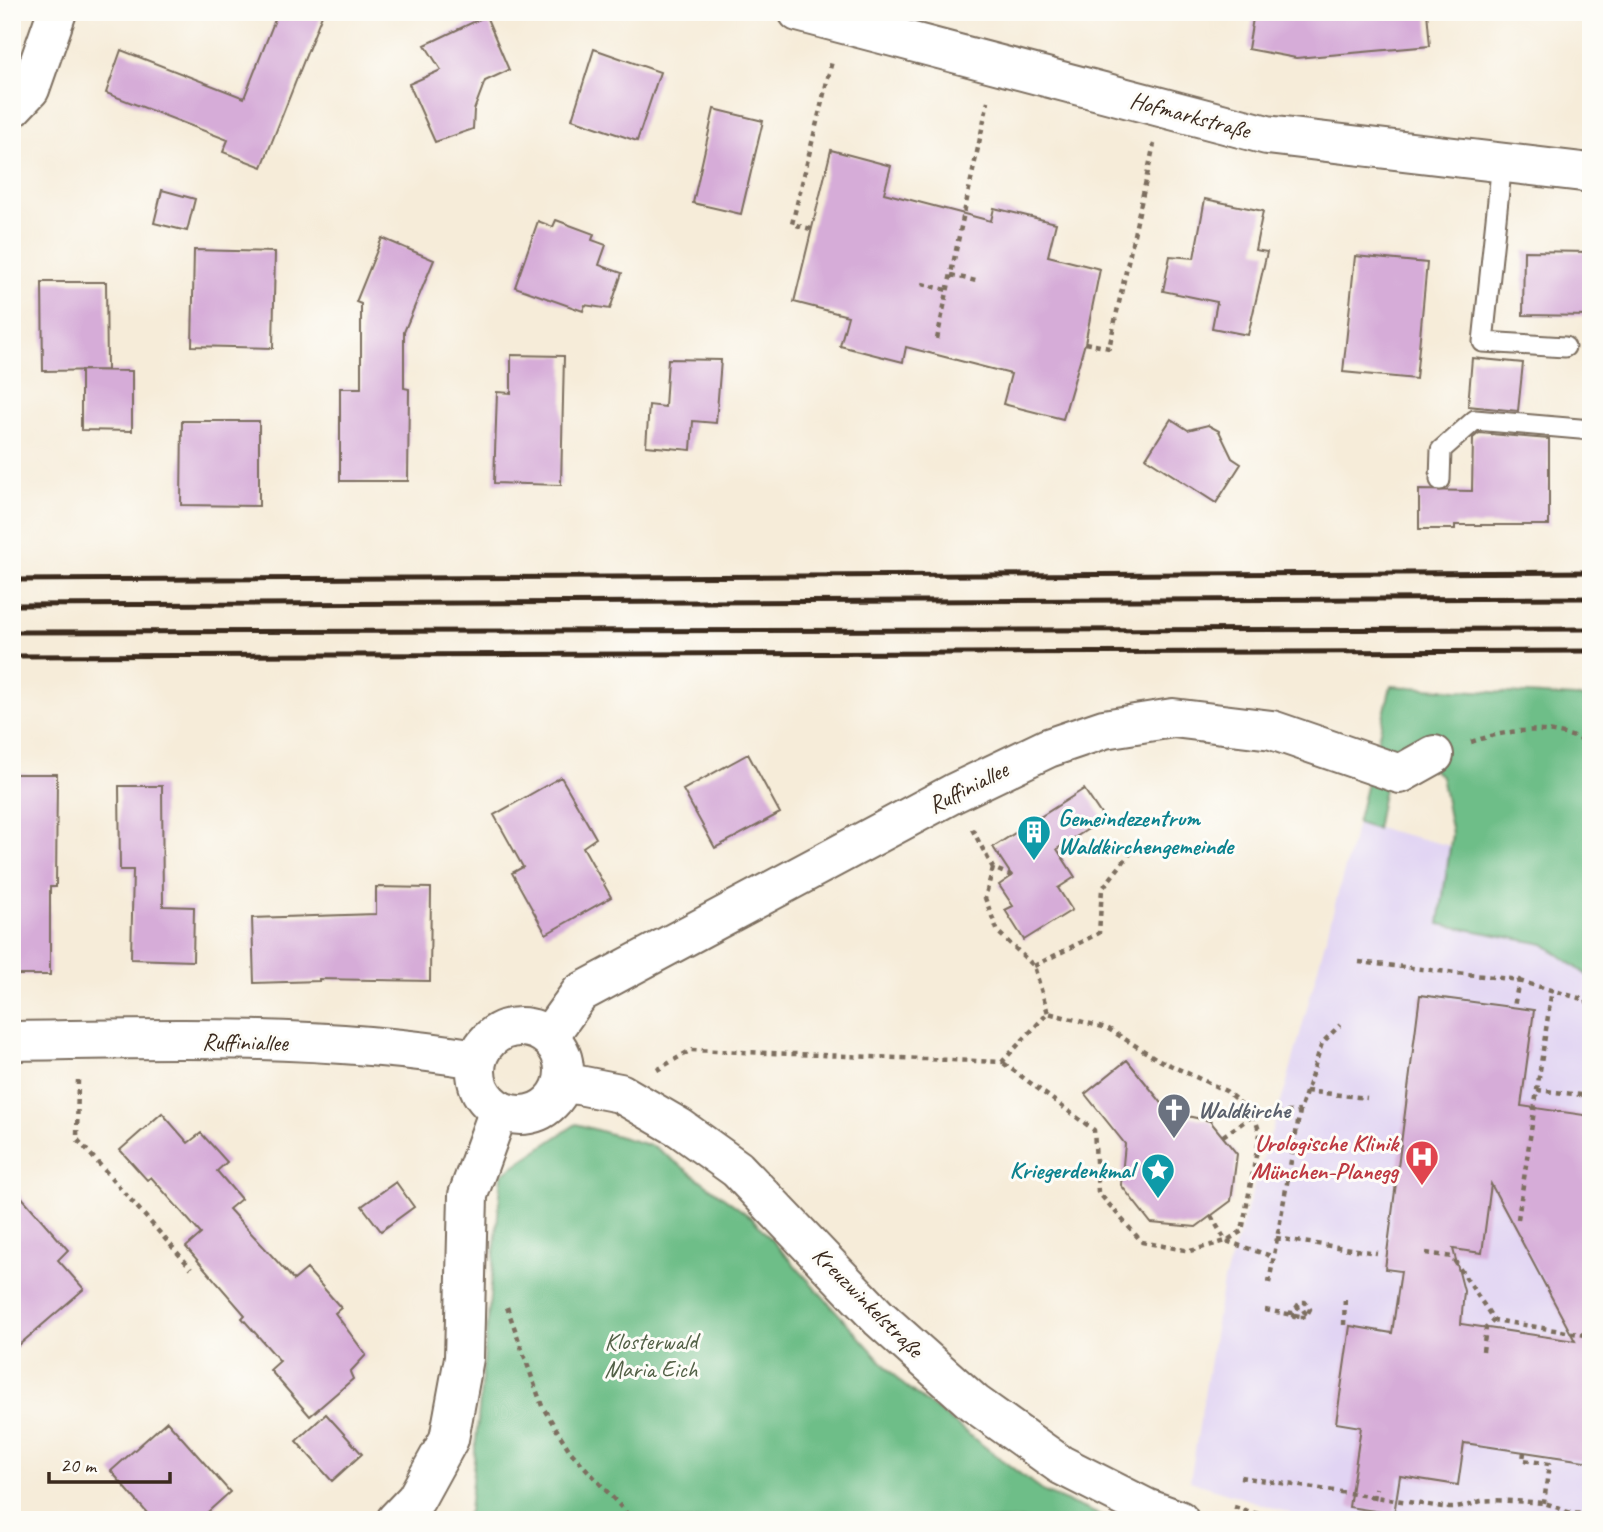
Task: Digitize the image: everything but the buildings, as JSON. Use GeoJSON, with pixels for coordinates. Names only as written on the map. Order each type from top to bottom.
{"type":"FeatureCollection","features":[{"type":"Feature","properties":{"kind":"street"},"geometry":{"type":"LineString","coordinates":[[12,108],[30,89],[57,12]]}},
{"type":"Feature","properties":{"kind":"street","name":"Hofmarkstraße"},"geometry":{"type":"LineString","coordinates":[[798,12],[841,24],[900,26],[996,65],[1267,135],[1591,173]]}},
{"type":"Feature","properties":{"kind":"street","name":"Ruffiniallee"},"geometry":{"type":"LineString","coordinates":[[549,1036],[580,993],[954,793],[1048,748],[1104,729],[1173,718],[1272,730],[1400,774],[1434,755]]}},
{"type":"Feature","properties":{"kind":"street"},"geometry":{"type":"LineString","coordinates":[[515,1026],[533,1028],[549,1036],[559,1049],[565,1065],[558,1095],[538,1112],[511,1115],[499,1110],[479,1088],[475,1074],[477,1059],[484,1043],[498,1031],[515,1026]]}},
{"type":"Feature","properties":{"kind":"street","name":"Ruffiniallee"},"geometry":{"type":"LineString","coordinates":[[12,1041],[245,1041],[406,1047],[477,1059]]}},
{"type":"Feature","properties":{"kind":"street","name":"Kreuzwinkelstraße"},"geometry":{"type":"LineString","coordinates":[[563,1082],[620,1093],[680,1128],[737,1169],[878,1318],[974,1403],[1061,1465],[1146,1508],[1179,1520]]}},
{"type":"Feature","properties":{"kind":"street"},"geometry":{"type":"LineString","coordinates":[[396,1520],[416,1499],[449,1438],[464,1358],[468,1195],[499,1110]]}},
{"type":"Feature","properties":{"kind":"lane"},"geometry":{"type":"LineString","coordinates":[[1502,162],[1483,342],[1565,347]]}},
{"type":"Feature","properties":{"kind":"lane"},"geometry":{"type":"LineString","coordinates":[[1440,480],[1441,450],[1475,420],[1591,430]]}},
{"type":"Feature","properties":{"kind":"path"},"geometry":{"type":"LineString","coordinates":[[811,229],[792,224],[841,24]]}},
{"type":"Feature","properties":{"kind":"path"},"geometry":{"type":"LineString","coordinates":[[937,339],[996,65]]}},
{"type":"Feature","properties":{"kind":"path"},"geometry":{"type":"LineString","coordinates":[[1085,342],[1109,348],[1162,108]]}},
{"type":"Feature","properties":{"kind":"path"},"geometry":{"type":"LineString","coordinates":[[951,275],[976,281]]}},
{"type":"Feature","properties":{"kind":"path"},"geometry":{"type":"LineString","coordinates":[[922,284],[947,290]]}},
{"type":"Feature","properties":{"kind":"path"},"geometry":{"type":"LineString","coordinates":[[1434,755],[1504,731],[1564,732],[1591,743]]}},
{"type":"Feature","properties":{"kind":"path"},"geometry":{"type":"LineString","coordinates":[[1034,965],[1099,933],[1102,889],[1136,846]]}},
{"type":"Feature","properties":{"kind":"path"},"geometry":{"type":"LineString","coordinates":[[982,849],[993,868],[1012,876]]}},
{"type":"Feature","properties":{"kind":"path"},"geometry":{"type":"LineString","coordinates":[[993,868],[985,898],[998,932],[1034,965],[1048,1013]]}},
{"type":"Feature","properties":{"kind":"path"},"geometry":{"type":"LineString","coordinates":[[1359,962],[1519,981],[1586,1000],[1589,1005],[1586,1055],[1591,1089]]}},
{"type":"Feature","properties":{"kind":"path"},"geometry":{"type":"LineString","coordinates":[[1514,1007],[1519,981]]}},
{"type":"Feature","properties":{"kind":"path"},"geometry":{"type":"LineString","coordinates":[[1518,1219],[1552,989]]}},
{"type":"Feature","properties":{"kind":"path"},"geometry":{"type":"LineString","coordinates":[[1002,1062],[1048,1013]]}},
{"type":"Feature","properties":{"kind":"path"},"geometry":{"type":"LineString","coordinates":[[620,1093],[691,1050],[1002,1062],[1094,1130],[1098,1192],[1142,1242],[1190,1251],[1226,1241],[1242,1231],[1260,1134],[1254,1115],[1226,1091],[1157,1059],[1107,1028],[1048,1013]]}},
{"type":"Feature","properties":{"kind":"path"},"geometry":{"type":"LineString","coordinates":[[1269,1283],[1300,1111],[1322,1043],[1340,1025]]}},
{"type":"Feature","properties":{"kind":"path"},"geometry":{"type":"LineString","coordinates":[[79,1040],[77,1139],[191,1268]]}},
{"type":"Feature","properties":{"kind":"path"},"geometry":{"type":"LineString","coordinates":[[1537,1090],[1591,1096]]}},
{"type":"Feature","properties":{"kind":"path"},"geometry":{"type":"LineString","coordinates":[[1306,1091],[1367,1098]]}},
{"type":"Feature","properties":{"kind":"path"},"geometry":{"type":"LineString","coordinates":[[1223,1136],[1254,1115],[1300,1111]]}},
{"type":"Feature","properties":{"kind":"path"},"geometry":{"type":"LineString","coordinates":[[1211,1216],[1226,1241],[1274,1257]]}},
{"type":"Feature","properties":{"kind":"path"},"geometry":{"type":"LineString","coordinates":[[1276,1238],[1377,1253]]}},
{"type":"Feature","properties":{"kind":"path"},"geometry":{"type":"LineString","coordinates":[[1426,1253],[1452,1258],[1494,1320],[1591,1336]]}},
{"type":"Feature","properties":{"kind":"path"},"geometry":{"type":"LineString","coordinates":[[1343,1325],[1345,1296]]}},
{"type":"Feature","properties":{"kind":"path"},"geometry":{"type":"LineString","coordinates":[[1265,1310],[1284,1313],[1294,1315],[1300,1316],[1305,1313],[1301,1306],[1297,1308],[1294,1314],[1294,1317],[1302,1318],[1306,1317],[1310,1309],[1305,1302],[1300,1302],[1293,1313],[1285,1312]]}},
{"type":"Feature","properties":{"kind":"path"},"geometry":{"type":"LineString","coordinates":[[506,1304],[542,1406],[570,1451],[633,1520]]}},
{"type":"Feature","properties":{"kind":"path"},"geometry":{"type":"LineString","coordinates":[[1483,1350],[1486,1328],[1494,1320]]}},
{"type":"Feature","properties":{"kind":"path"},"geometry":{"type":"LineString","coordinates":[[1524,1452],[1523,1460],[1549,1464],[1544,1503]]}},
{"type":"Feature","properties":{"kind":"path"},"geometry":{"type":"LineString","coordinates":[[1240,1477],[1374,1499],[1449,1508],[1467,1508],[1481,1501],[1496,1500],[1544,1503],[1569,1514],[1591,1510]]}},
{"type":"Feature","properties":{"kind":"path"},"geometry":{"type":"LineString","coordinates":[[1374,1499],[1376,1488]]}},
{"type":"Feature","properties":{"kind":"path"},"geometry":{"type":"LineString","coordinates":[[1234,1507],[1279,1520]]}},
{"type":"Feature","properties":{"kind":"path"},"geometry":{"type":"LineString","coordinates":[[1448,1520],[1449,1508]]}},
{"type":"Feature","properties":{"kind":"shaded area","name":"Urologische Klinik München-Planegg"},"geometry":{"type":"Polygon","coordinates":[[[1357,823],[1451,846],[1439,924],[1544,944],[1591,978],[1591,1520],[1311,1520],[1190,1481],[1222,1287],[1286,1086],[1357,823]]]}},
{"type":"Feature","properties":{"kind":"green space"},"geometry":{"type":"Polygon","coordinates":[[[1391,686],[1591,698],[1591,978],[1544,944],[1439,924],[1452,834],[1441,776],[1411,754],[1384,788],[1376,829],[1357,823],[1391,686]]]}},
{"type":"Feature","properties":{"kind":"green space","name":"Klosterwald Maria Eich"},"geometry":{"type":"Polygon","coordinates":[[[576,1124],[655,1147],[752,1218],[900,1382],[1044,1492],[1112,1520],[460,1520],[469,1512],[502,1174],[576,1124]]]}},
{"type":"Feature","properties":{"kind":"railway"},"geometry":{"type":"LineString","coordinates":[[12,580],[1591,572]]}},
{"type":"Feature","properties":{"kind":"railway"},"geometry":{"type":"LineString","coordinates":[[12,605],[1591,598]]}},
{"type":"Feature","properties":{"kind":"railway"},"geometry":{"type":"LineString","coordinates":[[12,632],[1591,629]]}},
{"type":"Feature","properties":{"kind":"railway"},"geometry":{"type":"LineString","coordinates":[[12,656],[1591,651]]}},
{"type":"Feature","properties":{"kind":"place","name":"Gemeindezentrum Waldkirchengemeinde"},"geometry":{"type":"Point","coordinates":[1034,862]}},
{"type":"Feature","properties":{"kind":"place","name":"Waldkirche"},"geometry":{"type":"Point","coordinates":[1174,1140]}},
{"type":"Feature","properties":{"kind":"place","name":"Urologische Klinik München-Planegg"},"geometry":{"type":"Point","coordinates":[1422,1187]}},
{"type":"Feature","properties":{"kind":"place","name":"Kriegerdenkmal"},"geometry":{"type":"Point","coordinates":[1158,1200]}}]}
